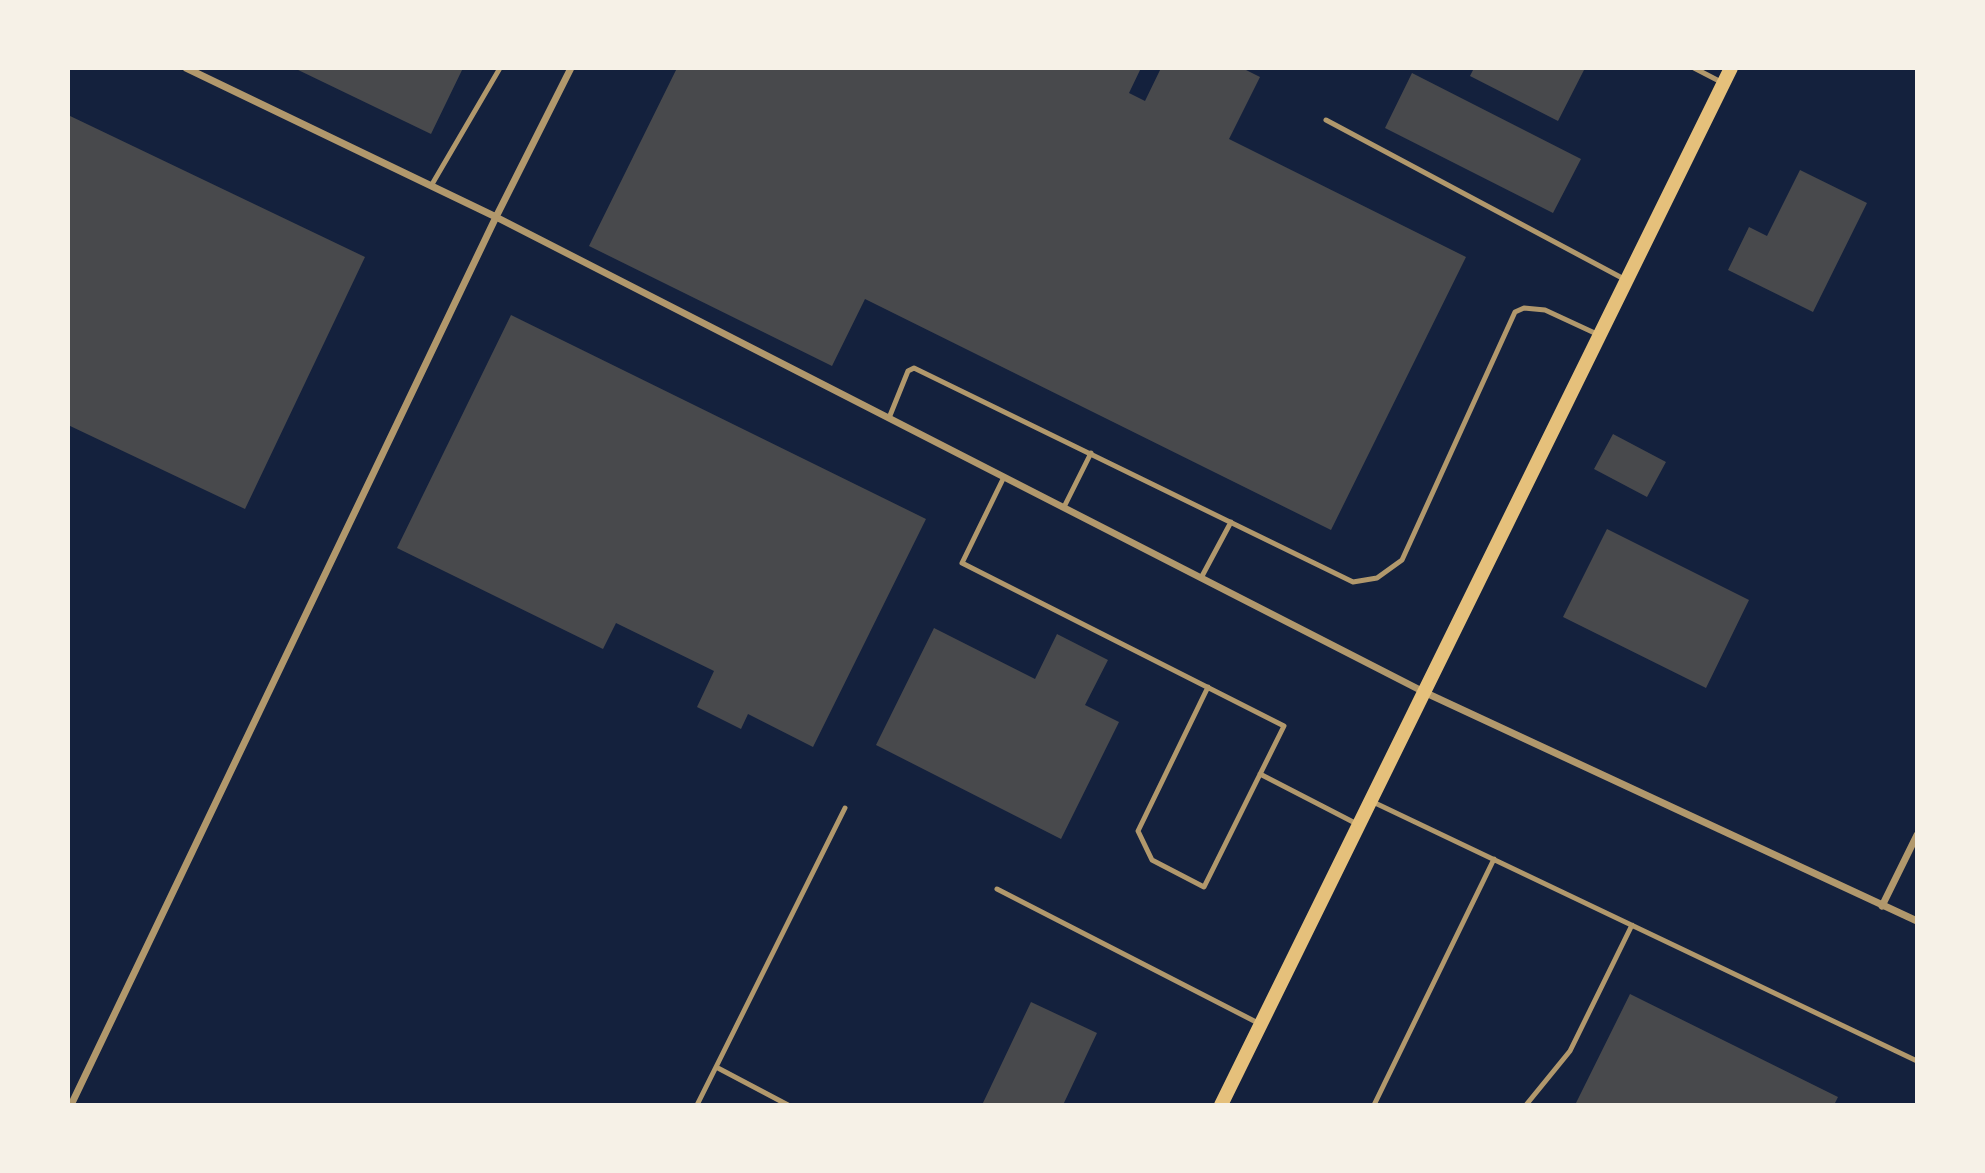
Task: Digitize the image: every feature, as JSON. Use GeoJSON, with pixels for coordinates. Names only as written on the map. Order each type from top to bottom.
{"type":"FeatureCollection","features":[{"type":"Feature","properties":{"kind":"main road"},"geometry":{"type":"LineString","coordinates":[[1221,1105],[1731,68]]}},
{"type":"Feature","properties":{"kind":"street"},"geometry":{"type":"LineString","coordinates":[[186,68],[496,217],[1423,692],[1917,921]]}},
{"type":"Feature","properties":{"kind":"street"},"geometry":{"type":"LineString","coordinates":[[71,1105],[496,217],[571,68]]}},
{"type":"Feature","properties":{"kind":"street"},"geometry":{"type":"LineString","coordinates":[[1882,905],[1917,835]]}},
{"type":"Feature","properties":{"kind":"lane"},"geometry":{"type":"LineString","coordinates":[[431,186],[500,68]]}},
{"type":"Feature","properties":{"kind":"lane"},"geometry":{"type":"LineString","coordinates":[[1694,68],[1723,83]]}},
{"type":"Feature","properties":{"kind":"lane"},"geometry":{"type":"LineString","coordinates":[[1326,121],[1627,281]]}},
{"type":"Feature","properties":{"kind":"lane"},"geometry":{"type":"LineString","coordinates":[[889,418],[908,371],[914,368],[1353,582],[1377,578],[1402,560],[1515,312],[1524,308],[1545,310],[1599,335]]}},
{"type":"Feature","properties":{"kind":"lane"},"geometry":{"type":"LineString","coordinates":[[1064,507],[1091,453]]}},
{"type":"Feature","properties":{"kind":"lane"},"geometry":{"type":"LineString","coordinates":[[1004,477],[962,562],[1208,687],[1284,726],[1204,887],[1152,860],[1138,831],[1208,687]]}},
{"type":"Feature","properties":{"kind":"lane"},"geometry":{"type":"LineString","coordinates":[[1201,578],[1231,522]]}},
{"type":"Feature","properties":{"kind":"lane"},"geometry":{"type":"LineString","coordinates":[[1260,774],[1358,825]]}},
{"type":"Feature","properties":{"kind":"lane"},"geometry":{"type":"LineString","coordinates":[[1370,800],[1917,1061]]}},
{"type":"Feature","properties":{"kind":"lane"},"geometry":{"type":"LineString","coordinates":[[697,1105],[845,808]]}},
{"type":"Feature","properties":{"kind":"lane"},"geometry":{"type":"LineString","coordinates":[[1374,1105],[1494,859]]}},
{"type":"Feature","properties":{"kind":"lane"},"geometry":{"type":"LineString","coordinates":[[997,890],[1260,1024]]}},
{"type":"Feature","properties":{"kind":"lane"},"geometry":{"type":"LineString","coordinates":[[1525,1105],[1570,1052],[1632,925]]}},
{"type":"Feature","properties":{"kind":"lane"},"geometry":{"type":"LineString","coordinates":[[716,1067],[789,1105]]}},
{"type":"Feature","properties":{"kind":"building"},"geometry":{"type":"Polygon","coordinates":[[[294,68],[463,68],[431,134],[294,68]]]}},
{"type":"Feature","properties":{"kind":"building"},"geometry":{"type":"Polygon","coordinates":[[[677,68],[1141,68],[1129,93],[1145,101],[1161,68],[1242,68],[1260,77],[1229,139],[1466,257],[1331,530],[865,299],[832,366],[589,246],[677,68]]]}},
{"type":"Feature","properties":{"kind":"building"},"geometry":{"type":"Polygon","coordinates":[[[1474,68],[1585,68],[1558,121],[1470,76],[1474,68]]]}},
{"type":"Feature","properties":{"kind":"building"},"geometry":{"type":"Polygon","coordinates":[[[1412,73],[1581,159],[1553,213],[1385,128],[1412,73]]]}},
{"type":"Feature","properties":{"kind":"building"},"geometry":{"type":"Polygon","coordinates":[[[68,115],[365,257],[245,509],[68,425],[68,115]]]}},
{"type":"Feature","properties":{"kind":"building"},"geometry":{"type":"Polygon","coordinates":[[[1800,170],[1867,203],[1813,312],[1728,270],[1749,227],[1767,236],[1800,170]]]}},
{"type":"Feature","properties":{"kind":"building"},"geometry":{"type":"Polygon","coordinates":[[[511,315],[926,519],[813,747],[748,714],[741,729],[697,707],[714,671],[616,623],[603,649],[397,548],[511,315]]]}},
{"type":"Feature","properties":{"kind":"building"},"geometry":{"type":"Polygon","coordinates":[[[1613,434],[1666,462],[1647,497],[1594,469],[1613,434]]]}},
{"type":"Feature","properties":{"kind":"building"},"geometry":{"type":"Polygon","coordinates":[[[1607,529],[1749,600],[1706,688],[1563,617],[1607,529]]]}},
{"type":"Feature","properties":{"kind":"building"},"geometry":{"type":"Polygon","coordinates":[[[934,628],[1035,679],[1057,634],[1108,660],[1085,705],[1119,722],[1061,839],[876,745],[934,628]]]}},
{"type":"Feature","properties":{"kind":"building"},"geometry":{"type":"Polygon","coordinates":[[[1630,994],[1838,1097],[1834,1105],[1575,1105],[1630,994]]]}},
{"type":"Feature","properties":{"kind":"building"},"geometry":{"type":"Polygon","coordinates":[[[1031,1002],[1097,1033],[1063,1105],[982,1105],[1031,1002]]]}}]}
